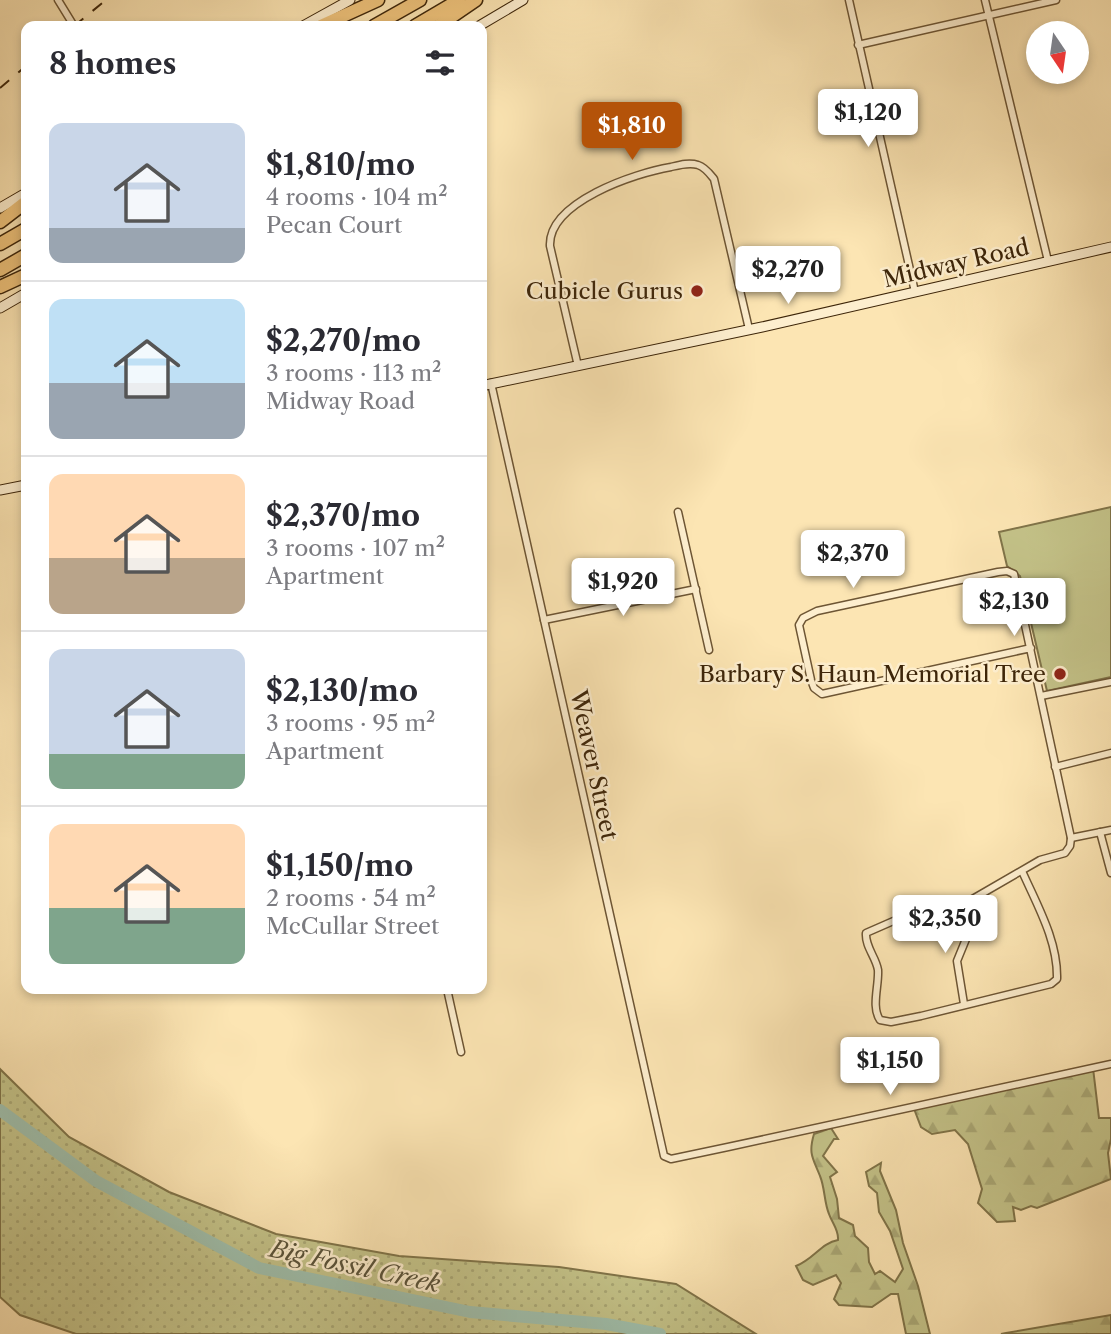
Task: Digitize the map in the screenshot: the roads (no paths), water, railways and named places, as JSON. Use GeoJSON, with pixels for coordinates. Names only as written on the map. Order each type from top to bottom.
{"type":"FeatureCollection","features":[{"type":"Feature","properties":{"kind":"highway"},"geometry":{"type":"LineString","coordinates":[[332,21],[378,0]]}},
{"type":"Feature","properties":{"kind":"highway"},"geometry":{"type":"LineString","coordinates":[[383,21],[420,0]]}},
{"type":"Feature","properties":{"kind":"highway"},"geometry":{"type":"LineString","coordinates":[[423,21],[459,0]]}},
{"type":"Feature","properties":{"kind":"highway"},"geometry":{"type":"LineString","coordinates":[[445,21],[476,0]]}},
{"type":"Feature","properties":{"kind":"highway"},"geometry":{"type":"LineString","coordinates":[[0,222],[21,206]]}},
{"type":"Feature","properties":{"kind":"highway"},"geometry":{"type":"LineString","coordinates":[[0,244],[21,232]]}},
{"type":"Feature","properties":{"kind":"highway"},"geometry":{"type":"LineString","coordinates":[[0,270],[21,257]]}},
{"type":"Feature","properties":{"kind":"highway"},"geometry":{"type":"LineString","coordinates":[[0,287],[21,277]]}},
{"type":"Feature","properties":{"kind":"main road"},"geometry":{"type":"LineString","coordinates":[[312,21],[349,0]]}},
{"type":"Feature","properties":{"kind":"main road"},"geometry":{"type":"LineString","coordinates":[[487,21],[523,0]]}},
{"type":"Feature","properties":{"kind":"main road"},"geometry":{"type":"LineString","coordinates":[[0,208],[21,195]]}},
{"type":"Feature","properties":{"kind":"main road","name":"Midway Road"},"geometry":{"type":"LineString","coordinates":[[487,384],[749,330],[1111,247]]}},
{"type":"Feature","properties":{"kind":"main road"},"geometry":{"type":"LineString","coordinates":[[0,308],[21,296]]}},
{"type":"Feature","properties":{"kind":"main road"},"geometry":{"type":"LineString","coordinates":[[0,490],[21,486]]}},
{"type":"Feature","properties":{"kind":"street"},"geometry":{"type":"LineString","coordinates":[[58,0],[71,21]]}},
{"type":"Feature","properties":{"kind":"street"},"geometry":{"type":"LineString","coordinates":[[849,0],[915,292]]}},
{"type":"Feature","properties":{"kind":"street"},"geometry":{"type":"LineString","coordinates":[[985,0],[1048,261]]}},
{"type":"Feature","properties":{"kind":"street"},"geometry":{"type":"LineString","coordinates":[[858,45],[1056,0]]}},
{"type":"Feature","properties":{"kind":"street"},"geometry":{"type":"LineString","coordinates":[[578,366],[550,246],[551,231],[558,221],[586,198],[619,180],[649,171],[698,164],[714,179],[749,330]]}},
{"type":"Feature","properties":{"kind":"street","name":"Weaver Street"},"geometry":{"type":"LineString","coordinates":[[487,388],[544,620],[663,1154],[671,1159],[1111,1064]]}},
{"type":"Feature","properties":{"kind":"street"},"geometry":{"type":"LineString","coordinates":[[678,512],[709,650]]}},
{"type":"Feature","properties":{"kind":"street"},"geometry":{"type":"LineString","coordinates":[[1022,871],[1052,939],[1058,965],[1057,979],[1051,984],[921,1016],[884,1022],[877,1016],[878,974],[876,961],[865,940],[866,933],[898,919],[964,904],[1040,860],[1065,853],[1071,838],[1031,648],[1014,574],[1007,571],[998,572],[808,614],[801,621],[800,634],[814,688],[822,694],[1031,648]]}},
{"type":"Feature","properties":{"kind":"street"},"geometry":{"type":"LineString","coordinates":[[544,620],[696,589]]}},
{"type":"Feature","properties":{"kind":"street"},"geometry":{"type":"LineString","coordinates":[[1041,696],[1111,682]]}},
{"type":"Feature","properties":{"kind":"street"},"geometry":{"type":"LineString","coordinates":[[1055,767],[1111,754]]}},
{"type":"Feature","properties":{"kind":"street"},"geometry":{"type":"LineString","coordinates":[[1071,838],[1111,830]]}},
{"type":"Feature","properties":{"kind":"street"},"geometry":{"type":"LineString","coordinates":[[1100,832],[1111,873]]}},
{"type":"Feature","properties":{"kind":"street"},"geometry":{"type":"LineString","coordinates":[[964,904],[966,939],[957,961],[964,1004]]}},
{"type":"Feature","properties":{"kind":"street"},"geometry":{"type":"LineString","coordinates":[[448,994],[461,1052]]}},
{"type":"Feature","properties":{"kind":"waterway","name":"Big Fossil Creek"},"geometry":{"type":"LineString","coordinates":[[0,1110],[96,1181],[259,1268],[470,1312],[606,1324],[660,1334]]}},
{"type":"Feature","properties":{"kind":"railway"},"geometry":{"type":"LineString","coordinates":[[80,21],[106,0]]}},
{"type":"Feature","properties":{"kind":"railway"},"geometry":{"type":"LineString","coordinates":[[0,88],[21,70]]}},
{"type":"Feature","properties":{"kind":"place","name":"Cubicle Gurus"},"geometry":{"type":"Point","coordinates":[697,291]}},
{"type":"Feature","properties":{"kind":"place","name":"Barbary S. Haun Memorial Tree"},"geometry":{"type":"Point","coordinates":[1060,674]}}]}
